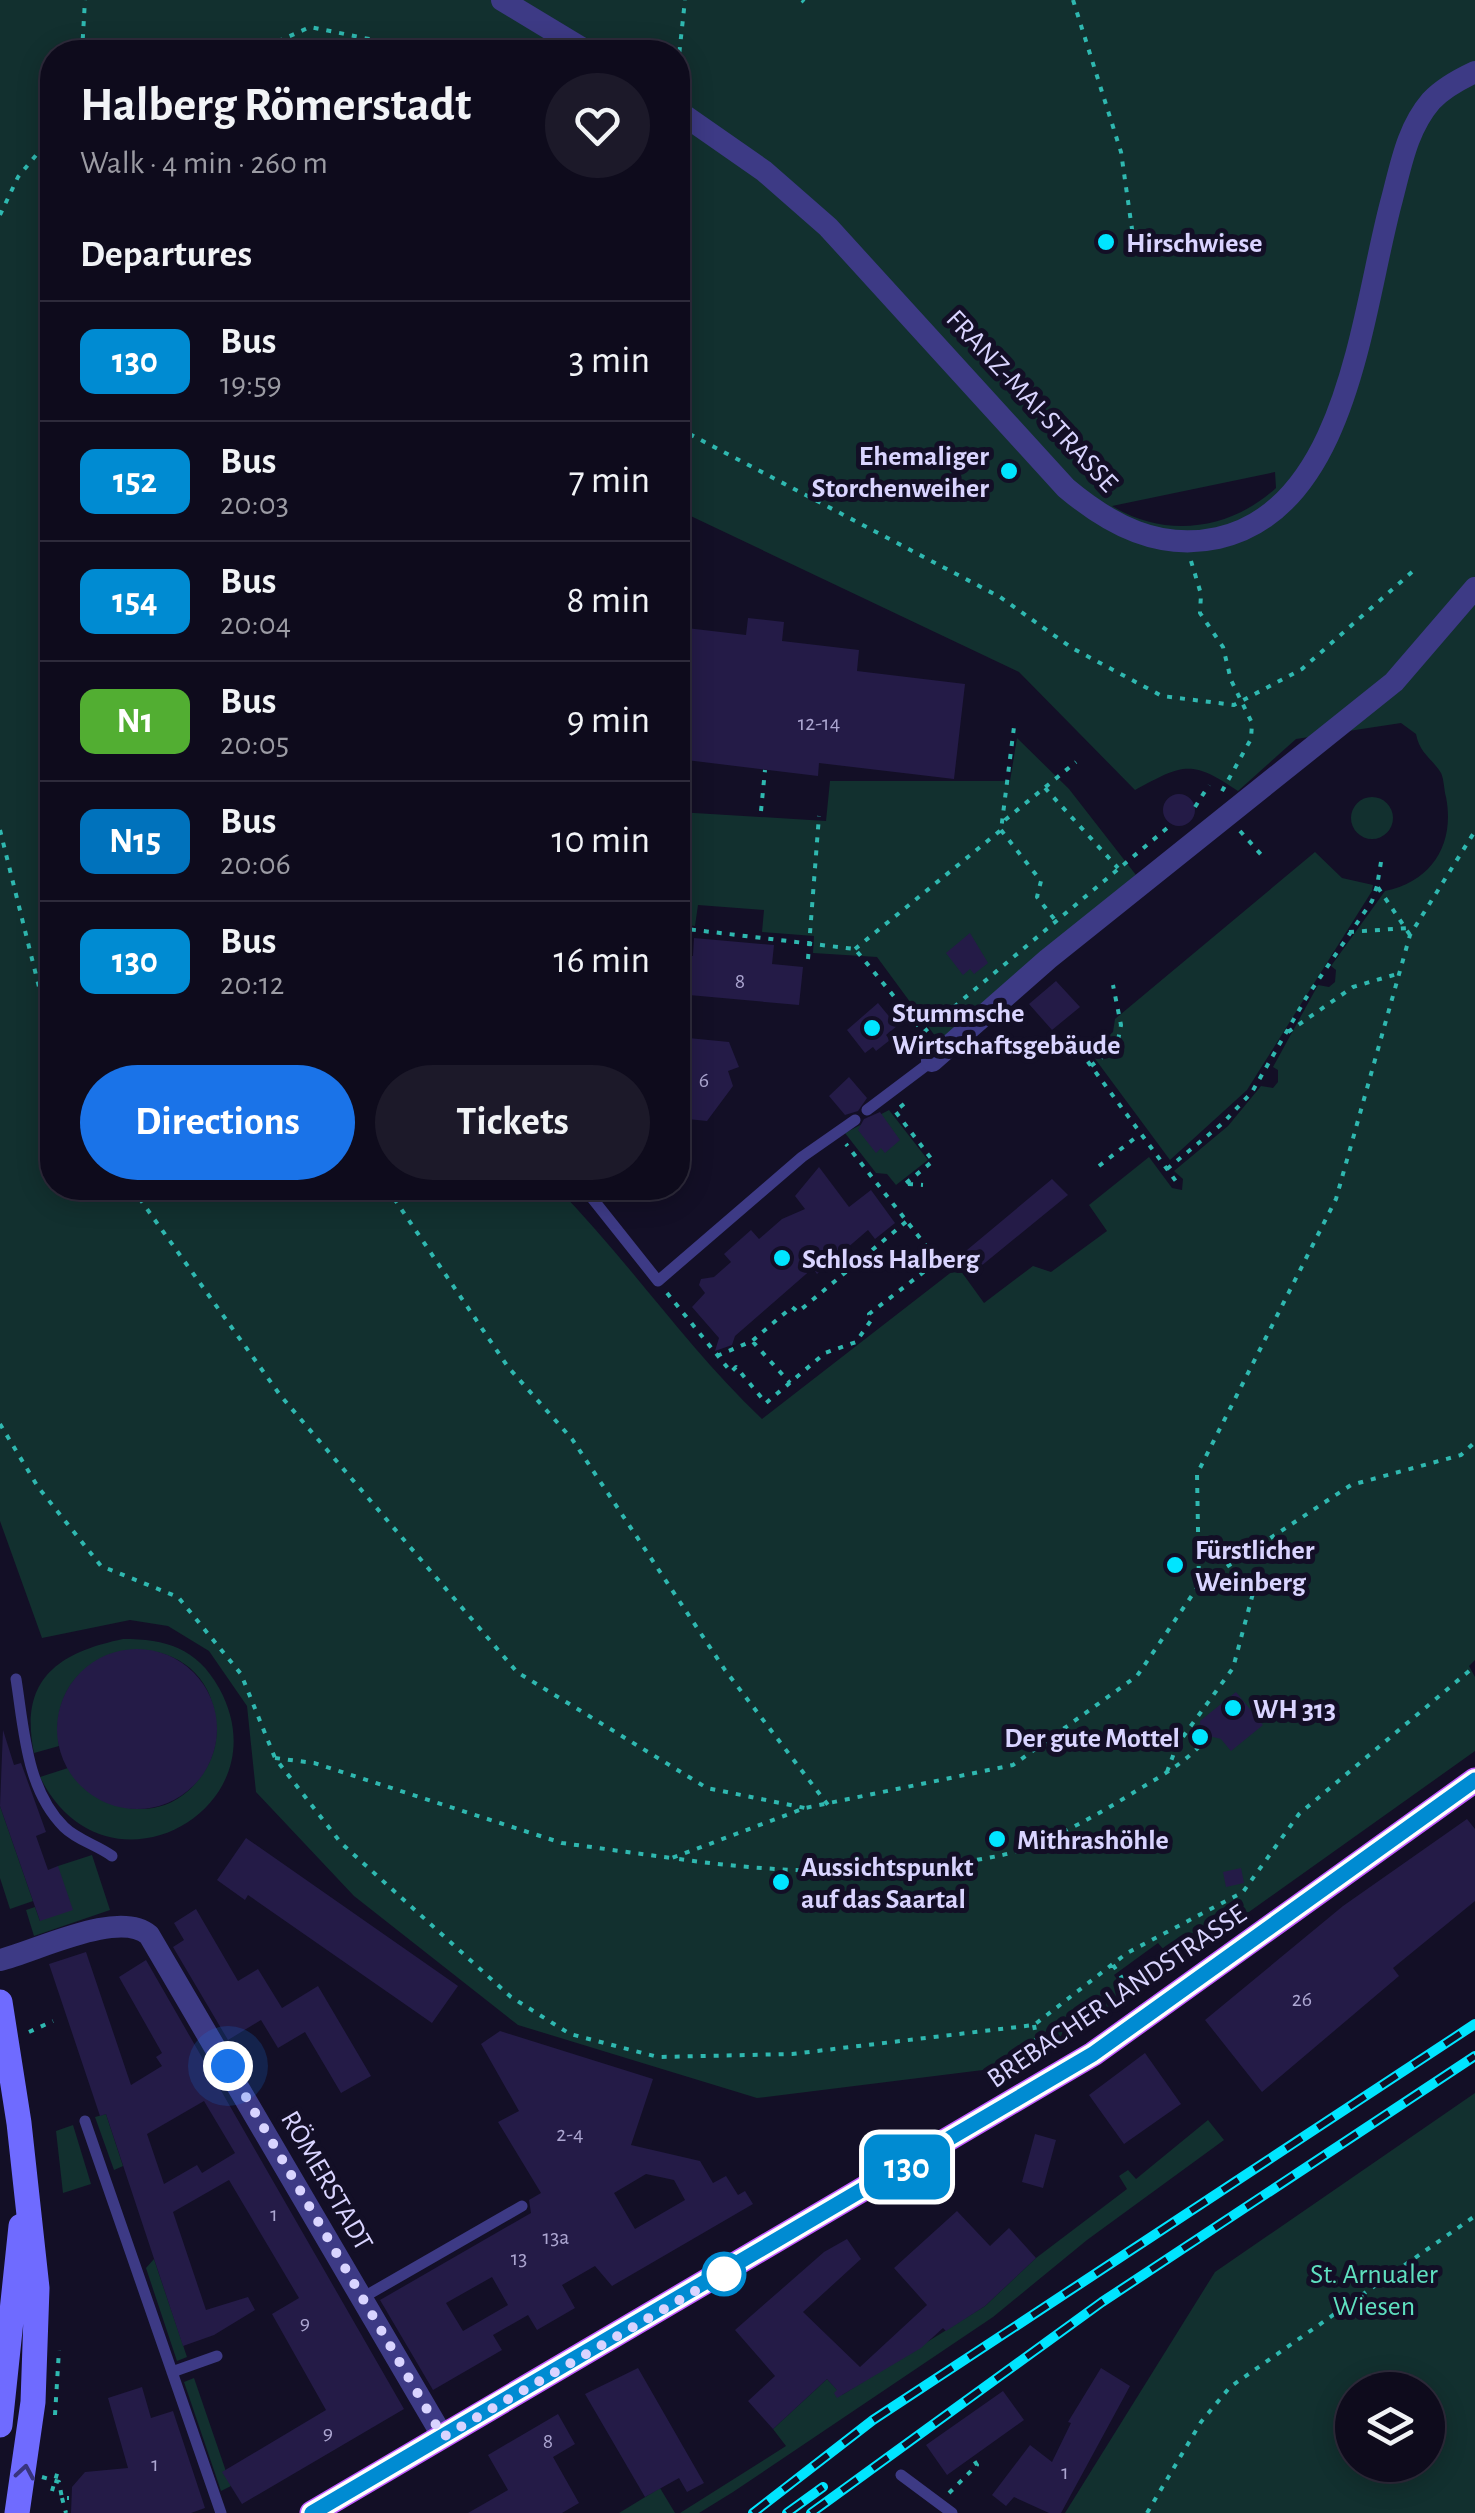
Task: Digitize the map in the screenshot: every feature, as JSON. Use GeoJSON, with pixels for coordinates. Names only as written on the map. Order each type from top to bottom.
{"type":"FeatureCollection","features":[{"type":"Feature","properties":{"kind":"main road","name":"BREBACHER LANDSTRASSE"},"geometry":{"type":"LineString","coordinates":[[312,2513],[1045,2084],[1109,2043],[1475,1780]]}},
{"type":"Feature","properties":{"kind":"main road"},"geometry":{"type":"LineString","coordinates":[[0,2002],[19,2123],[36,2288],[30,2431],[17,2513]]}},
{"type":"Feature","properties":{"kind":"main road"},"geometry":{"type":"LineString","coordinates":[[0,2426],[25,2196]]}},
{"type":"Feature","properties":{"kind":"street"},"geometry":{"type":"LineString","coordinates":[[502,0],[568,40]]}},
{"type":"Feature","properties":{"kind":"street","name":"FRANZ-MAI-STRASSE"},"geometry":{"type":"LineString","coordinates":[[690,119],[764,171],[828,228],[1066,488],[1098,515],[1141,534],[1190,541],[1228,536],[1274,514],[1313,470],[1343,393],[1407,141],[1433,98],[1475,72]]}},
{"type":"Feature","properties":{"kind":"street"},"geometry":{"type":"LineString","coordinates":[[936,1057],[1223,804],[1394,682],[1475,588]]}},
{"type":"Feature","properties":{"kind":"street","name":"RÖMERSTADT"},"geometry":{"type":"LineString","coordinates":[[0,1960],[115,1924],[141,1928],[149,1935],[443,2437]]}},
{"type":"Feature","properties":{"kind":"street"},"geometry":{"type":"LineString","coordinates":[[0,2426],[30,2431]]}},
{"type":"Feature","properties":{"kind":"lane"},"geometry":{"type":"LineString","coordinates":[[868,1110],[936,1057]]}},
{"type":"Feature","properties":{"kind":"lane"},"geometry":{"type":"LineString","coordinates":[[593,1200],[658,1282],[802,1157],[856,1120]]}},
{"type":"Feature","properties":{"kind":"lane"},"geometry":{"type":"LineString","coordinates":[[16,1679],[28,1753],[46,1806],[67,1830],[112,1856]]}},
{"type":"Feature","properties":{"kind":"lane"},"geometry":{"type":"LineString","coordinates":[[85,2121],[221,2513]]}},
{"type":"Feature","properties":{"kind":"lane"},"geometry":{"type":"LineString","coordinates":[[362,2298],[522,2206]]}},
{"type":"Feature","properties":{"kind":"lane"},"geometry":{"type":"LineString","coordinates":[[172,2372],[217,2356]]}},
{"type":"Feature","properties":{"kind":"lane"},"geometry":{"type":"LineString","coordinates":[[901,2475],[952,2513]]}},
{"type":"Feature","properties":{"kind":"path"},"geometry":{"type":"LineString","coordinates":[[83,40],[85,0]]}},
{"type":"Feature","properties":{"kind":"path"},"geometry":{"type":"LineString","coordinates":[[681,40],[685,0]]}},
{"type":"Feature","properties":{"kind":"path"},"geometry":{"type":"LineString","coordinates":[[1073,0],[1121,152],[1133,236]]}},
{"type":"Feature","properties":{"kind":"path"},"geometry":{"type":"LineString","coordinates":[[281,40],[310,27],[373,40]]}},
{"type":"Feature","properties":{"kind":"path"},"geometry":{"type":"LineString","coordinates":[[0,216],[18,177],[40,150]]}},
{"type":"Feature","properties":{"kind":"path"},"geometry":{"type":"LineString","coordinates":[[690,434],[1000,597],[1072,648],[1162,696],[1234,705],[1302,669],[1412,572]]}},
{"type":"Feature","properties":{"kind":"path"},"geometry":{"type":"LineString","coordinates":[[1192,571],[1202,594],[1200,613],[1223,647],[1252,722],[1251,739],[1223,804],[1265,860]]}},
{"type":"Feature","properties":{"kind":"path"},"geometry":{"type":"LineString","coordinates":[[855,949],[1001,830],[1014,728]]}},
{"type":"Feature","properties":{"kind":"path"},"geometry":{"type":"LineString","coordinates":[[1005,820],[1076,762]]}},
{"type":"Feature","properties":{"kind":"path"},"geometry":{"type":"LineString","coordinates":[[760,810],[765,770]]}},
{"type":"Feature","properties":{"kind":"path"},"geometry":{"type":"LineString","coordinates":[[1195,806],[1209,785]]}},
{"type":"Feature","properties":{"kind":"path"},"geometry":{"type":"LineString","coordinates":[[1045,788],[1118,868]]}},
{"type":"Feature","properties":{"kind":"path"},"geometry":{"type":"LineString","coordinates":[[808,960],[819,816]]}},
{"type":"Feature","properties":{"kind":"path"},"geometry":{"type":"LineString","coordinates":[[924,1032],[1172,824]]}},
{"type":"Feature","properties":{"kind":"path"},"geometry":{"type":"LineString","coordinates":[[0,830],[40,990]]}},
{"type":"Feature","properties":{"kind":"path"},"geometry":{"type":"LineString","coordinates":[[1001,830],[1041,881],[1037,896],[1056,921]]}},
{"type":"Feature","properties":{"kind":"path"},"geometry":{"type":"LineString","coordinates":[[1199,1585],[1196,1474],[1336,1199],[1410,935],[1475,831]]}},
{"type":"Feature","properties":{"kind":"path"},"geometry":{"type":"LineString","coordinates":[[1167,1169],[1225,1122],[1263,1075],[1377,886],[1381,862]]}},
{"type":"Feature","properties":{"kind":"path"},"geometry":{"type":"LineString","coordinates":[[1377,886],[1410,935]]}},
{"type":"Feature","properties":{"kind":"path"},"geometry":{"type":"LineString","coordinates":[[1350,932],[1408,928]]}},
{"type":"Feature","properties":{"kind":"path"},"geometry":{"type":"LineString","coordinates":[[690,929],[855,949],[924,1032],[936,1057]]}},
{"type":"Feature","properties":{"kind":"path"},"geometry":{"type":"LineString","coordinates":[[1322,972],[1328,977]]}},
{"type":"Feature","properties":{"kind":"path"},"geometry":{"type":"LineString","coordinates":[[1286,1034],[1353,987],[1397,974]]}},
{"type":"Feature","properties":{"kind":"path"},"geometry":{"type":"LineString","coordinates":[[1091,1066],[1118,1044],[1121,1025],[1114,986]]}},
{"type":"Feature","properties":{"kind":"path"},"geometry":{"type":"LineString","coordinates":[[1080,1050],[1178,1184]]}},
{"type":"Feature","properties":{"kind":"path"},"geometry":{"type":"LineString","coordinates":[[1263,1075],[1273,1080]]}},
{"type":"Feature","properties":{"kind":"path"},"geometry":{"type":"LineString","coordinates":[[908,1101],[895,1112],[932,1161],[904,1184],[923,1185]]}},
{"type":"Feature","properties":{"kind":"path"},"geometry":{"type":"LineString","coordinates":[[658,1282],[730,1372],[736,1367],[766,1403],[825,1353],[856,1342],[872,1319],[870,1314],[938,1262],[838,1134]]}},
{"type":"Feature","properties":{"kind":"path"},"geometry":{"type":"LineString","coordinates":[[1098,1166],[1135,1138]]}},
{"type":"Feature","properties":{"kind":"path"},"geometry":{"type":"LineString","coordinates":[[141,1200],[280,1395],[517,1672],[706,1788],[805,1808]]}},
{"type":"Feature","properties":{"kind":"path"},"geometry":{"type":"LineString","coordinates":[[395,1200],[508,1366],[572,1439],[725,1670],[828,1805]]}},
{"type":"Feature","properties":{"kind":"path"},"geometry":{"type":"LineString","coordinates":[[717,1356],[752,1341],[792,1307],[798,1312],[908,1220]]}},
{"type":"Feature","properties":{"kind":"path"},"geometry":{"type":"LineString","coordinates":[[752,1341],[790,1383]]}},
{"type":"Feature","properties":{"kind":"path"},"geometry":{"type":"LineString","coordinates":[[0,1424],[38,1487],[101,1566],[178,1597],[241,1674],[275,1758],[341,1843],[512,1998],[570,2034],[658,2057],[728,2057],[1034,2025],[1113,1965],[1243,1892],[1299,1814],[1475,1666]]}},
{"type":"Feature","properties":{"kind":"path"},"geometry":{"type":"LineString","coordinates":[[672,1858],[805,1808],[1014,1765],[1137,1676],[1199,1585],[1351,1485],[1461,1455],[1475,1442]]}},
{"type":"Feature","properties":{"kind":"path"},"geometry":{"type":"LineString","coordinates":[[1168,1772],[1178,1745],[1233,1668],[1268,1537]]}},
{"type":"Feature","properties":{"kind":"path"},"geometry":{"type":"LineString","coordinates":[[275,1758],[314,1762],[562,1843],[748,1869],[850,1871],[1001,1856],[1101,1812],[1191,1757],[1208,1736]]}},
{"type":"Feature","properties":{"kind":"path"},"geometry":{"type":"LineString","coordinates":[[1113,1965],[1135,1996]]}},
{"type":"Feature","properties":{"kind":"path"},"geometry":{"type":"LineString","coordinates":[[28,2029],[52,2021]]}},
{"type":"Feature","properties":{"kind":"path"},"geometry":{"type":"LineString","coordinates":[[1034,2025],[1045,2084]]}},
{"type":"Feature","properties":{"kind":"path"},"geometry":{"type":"LineString","coordinates":[[1147,2513],[1201,2422],[1230,2386],[1475,2216]]}},
{"type":"Feature","properties":{"kind":"path"},"geometry":{"type":"LineString","coordinates":[[940,2504],[977,2465],[972,2457]]}},
{"type":"Feature","properties":{"kind":"path"},"geometry":{"type":"LineString","coordinates":[[52,2491],[59,2467]]}},
{"type":"Feature","properties":{"kind":"path"},"geometry":{"type":"LineString","coordinates":[[42,2477],[55,2480],[64,2488],[66,2513]]}},
{"type":"Feature","properties":{"kind":"green space"},"geometry":{"type":"Polygon","coordinates":[[[0,0],[1475,0],[1475,1660],[1469,1666],[1475,1677],[1475,1751],[1176,1964],[1158,1943],[1114,1975],[1130,1999],[1000,2082],[991,2069],[757,2098],[518,2025],[354,1896],[256,1792],[247,1706],[209,1651],[168,1626],[130,1620],[42,1638],[0,1521],[0,0]],[[1275,472],[1112,506],[1154,523],[1197,525],[1239,513],[1276,488],[1275,472]]]}},
{"type":"Feature","properties":{"kind":"green space"},"geometry":{"type":"Polygon","coordinates":[[[1017,738],[1069,789],[1136,875],[941,1044],[877,957],[813,953],[814,936],[762,932],[764,910],[698,905],[695,926],[690,925],[690,813],[826,821],[830,781],[1010,781],[1017,738]]]}},
{"type":"Feature","properties":{"kind":"green space"},"geometry":{"type":"Polygon","coordinates":[[[1372,797],[1387,803],[1393,818],[1387,833],[1372,839],[1357,833],[1351,818],[1357,803],[1372,797]]]}},
{"type":"Feature","properties":{"kind":"green space"},"geometry":{"type":"Polygon","coordinates":[[[1315,852],[1342,878],[1373,885],[1372,891],[1247,1090],[1170,1160],[1090,1052],[1113,1032],[1115,1019],[1315,852]]]}},
{"type":"Feature","properties":{"kind":"green space"},"geometry":{"type":"Polygon","coordinates":[[[889,1110],[928,1160],[896,1185],[887,1174],[876,1173],[845,1133],[889,1110]]]}},
{"type":"Feature","properties":{"kind":"green space"},"geometry":{"type":"Polygon","coordinates":[[[123,1639],[179,1648],[201,1663],[219,1688],[233,1732],[228,1772],[209,1804],[179,1827],[143,1839],[105,1836],[69,1816],[40,1777],[68,1768],[92,1793],[123,1807],[140,1809],[173,1801],[188,1791],[210,1760],[216,1742],[216,1723],[206,1688],[186,1665],[158,1652],[128,1651],[99,1660],[75,1679],[61,1708],[59,1746],[34,1753],[31,1728],[32,1706],[48,1674],[79,1652],[123,1639]]]}},
{"type":"Feature","properties":{"kind":"green space"},"geometry":{"type":"Polygon","coordinates":[[[0,1806],[33,1901],[10,1909],[0,1878],[0,1806]]]}},
{"type":"Feature","properties":{"kind":"green space"},"geometry":{"type":"Polygon","coordinates":[[[92,1855],[110,1910],[34,1936],[26,1910],[35,1907],[40,1921],[58,1866],[92,1855]]]}},
{"type":"Feature","properties":{"kind":"green space","name":"St. Arnualer Wiesen"},"geometry":{"type":"Polygon","coordinates":[[[1475,2093],[1475,2513],[1065,2513],[1215,2272],[1475,2093]]]}},
{"type":"Feature","properties":{"kind":"green space"},"geometry":{"type":"Polygon","coordinates":[[[106,2114],[123,2166],[114,2170],[95,2117],[106,2114]]]}},
{"type":"Feature","properties":{"kind":"green space"},"geometry":{"type":"Polygon","coordinates":[[[1208,2120],[1224,2140],[1087,2240],[993,2317],[733,2492],[699,2513],[680,2513],[786,2446],[773,2429],[827,2379],[842,2395],[985,2306],[1036,2258],[1127,2189],[1119,2176],[1128,2170],[1136,2179],[1208,2120]]]}},
{"type":"Feature","properties":{"kind":"green space"},"geometry":{"type":"Polygon","coordinates":[[[73,2125],[91,2184],[63,2193],[56,2131],[73,2125]]]}},
{"type":"Feature","properties":{"kind":"green space"},"geometry":{"type":"Polygon","coordinates":[[[154,2259],[187,2357],[177,2361],[146,2268],[154,2259]]]}},
{"type":"Feature","properties":{"kind":"green space"},"geometry":{"type":"Polygon","coordinates":[[[194,2378],[231,2486],[221,2491],[184,2382],[194,2378]]]}},
{"type":"Feature","properties":{"kind":"green space"},"geometry":{"type":"Polygon","coordinates":[[[660,2488],[675,2513],[619,2513],[660,2488]]]}},
{"type":"Feature","properties":{"kind":"building"},"geometry":{"type":"Polygon","coordinates":[[[748,618],[784,622],[782,641],[859,650],[857,671],[965,684],[954,779],[819,763],[818,776],[690,760],[690,628],[746,635],[748,618]]]}},
{"type":"Feature","properties":{"kind":"building"},"geometry":{"type":"Polygon","coordinates":[[[1179,794],[1190,799],[1195,810],[1190,821],[1179,826],[1168,821],[1163,810],[1168,799],[1179,794]]]}},
{"type":"Feature","properties":{"kind":"building"},"geometry":{"type":"Polygon","coordinates":[[[970,933],[988,963],[974,974],[970,969],[963,975],[946,953],[970,933]]]}},
{"type":"Feature","properties":{"kind":"building"},"geometry":{"type":"Polygon","coordinates":[[[694,938],[774,945],[772,964],[803,967],[799,1005],[690,995],[690,956],[694,938]]]}},
{"type":"Feature","properties":{"kind":"building"},"geometry":{"type":"Polygon","coordinates":[[[1056,981],[1080,1007],[1052,1030],[1029,1004],[1056,981]]]}},
{"type":"Feature","properties":{"kind":"building","name":"Stummsche Wirtschaftsgebäude"},"geometry":{"type":"Polygon","coordinates":[[[878,1003],[897,1026],[886,1035],[890,1040],[876,1051],[873,1047],[865,1053],[847,1030],[878,1003]]]}},
{"type":"Feature","properties":{"kind":"building"},"geometry":{"type":"Polygon","coordinates":[[[690,1038],[729,1042],[739,1067],[728,1071],[733,1086],[707,1121],[690,1119],[690,1038]]]}},
{"type":"Feature","properties":{"kind":"building"},"geometry":{"type":"Polygon","coordinates":[[[849,1077],[867,1098],[858,1111],[845,1115],[829,1096],[849,1077]]]}},
{"type":"Feature","properties":{"kind":"building"},"geometry":{"type":"Polygon","coordinates":[[[880,1112],[900,1140],[885,1153],[881,1148],[876,1153],[858,1130],[864,1119],[880,1112]]]}},
{"type":"Feature","properties":{"kind":"building","name":"Schloss Halberg"},"geometry":{"type":"Polygon","coordinates":[[[819,1167],[849,1207],[871,1190],[895,1223],[875,1239],[868,1230],[817,1274],[813,1268],[735,1336],[732,1345],[715,1351],[719,1338],[692,1307],[705,1293],[699,1285],[701,1279],[714,1277],[731,1262],[724,1254],[751,1230],[759,1239],[782,1219],[805,1209],[795,1196],[819,1167]]]}},
{"type":"Feature","properties":{"kind":"building"},"geometry":{"type":"Polygon","coordinates":[[[1052,1179],[1068,1195],[975,1271],[961,1255],[1052,1179]]]}},
{"type":"Feature","properties":{"kind":"building"},"geometry":{"type":"Polygon","coordinates":[[[137,1649],[168,1655],[193,1673],[211,1698],[217,1729],[211,1760],[193,1785],[168,1803],[137,1809],[106,1803],[81,1785],[63,1760],[57,1729],[63,1698],[81,1673],[106,1655],[137,1649]]]}},
{"type":"Feature","properties":{"kind":"building","name":"WH 313"},"geometry":{"type":"Polygon","coordinates":[[[1236,1692],[1263,1725],[1231,1751],[1221,1739],[1201,1734],[1200,1721],[1236,1692]]]}},
{"type":"Feature","properties":{"kind":"building"},"geometry":{"type":"Polygon","coordinates":[[[3,1730],[14,1765],[21,1763],[46,1832],[36,1836],[48,1870],[58,1866],[73,1910],[40,1921],[0,1806],[3,1730]]]}},
{"type":"Feature","properties":{"kind":"building"},"geometry":{"type":"Polygon","coordinates":[[[1467,1819],[1475,1829],[1475,1901],[1393,1968],[1399,1976],[1262,2092],[1205,2020],[1343,1906],[1467,1819]]]}},
{"type":"Feature","properties":{"kind":"building"},"geometry":{"type":"Polygon","coordinates":[[[246,1838],[458,1986],[432,2023],[248,1895],[245,1900],[217,1880],[246,1838]]]}},
{"type":"Feature","properties":{"kind":"building"},"geometry":{"type":"Polygon","coordinates":[[[1241,1868],[1244,1883],[1226,1887],[1223,1872],[1241,1868]]]}},
{"type":"Feature","properties":{"kind":"building"},"geometry":{"type":"Polygon","coordinates":[[[196,1909],[238,1981],[258,1969],[282,2008],[318,1986],[371,2076],[341,2093],[305,2032],[278,2048],[261,2020],[228,2040],[173,1947],[184,1940],[174,1923],[196,1909]]]}},
{"type":"Feature","properties":{"kind":"building"},"geometry":{"type":"Polygon","coordinates":[[[86,1952],[131,2085],[162,2066],[156,2057],[162,2053],[119,1977],[146,1960],[404,2409],[242,2504],[222,2472],[326,2410],[272,2314],[299,2298],[229,2180],[173,2212],[206,2310],[248,2297],[255,2310],[214,2335],[183,2346],[106,2114],[100,2116],[49,1964],[86,1952]],[[204,2101],[147,2134],[164,2184],[197,2165],[202,2173],[235,2153],[204,2101]]]}},
{"type":"Feature","properties":{"kind":"building"},"geometry":{"type":"Polygon","coordinates":[[[500,2031],[653,2079],[631,2145],[700,2161],[713,2183],[726,2176],[738,2195],[745,2191],[753,2204],[612,2286],[595,2266],[562,2285],[575,2308],[537,2330],[528,2315],[493,2335],[502,2350],[433,2390],[380,2300],[531,2213],[529,2200],[541,2193],[498,2122],[519,2111],[481,2044],[500,2031]],[[646,2174],[614,2193],[635,2229],[685,2200],[674,2180],[646,2174]],[[492,2277],[446,2303],[463,2331],[508,2305],[492,2277]]]}},
{"type":"Feature","properties":{"kind":"building"},"geometry":{"type":"Polygon","coordinates":[[[1145,2053],[1181,2104],[1124,2144],[1089,2095],[1145,2053]]]}},
{"type":"Feature","properties":{"kind":"building"},"geometry":{"type":"Polygon","coordinates":[[[1035,2134],[1056,2140],[1043,2188],[1022,2182],[1035,2134]]]}},
{"type":"Feature","properties":{"kind":"building"},"geometry":{"type":"Polygon","coordinates":[[[957,2211],[990,2246],[1009,2228],[1036,2258],[985,2306],[946,2331],[943,2328],[921,2348],[837,2398],[837,2390],[827,2379],[773,2429],[748,2401],[775,2376],[735,2330],[824,2252],[847,2239],[861,2259],[803,2312],[860,2367],[927,2305],[894,2268],[957,2211]]]}},
{"type":"Feature","properties":{"kind":"building"},"geometry":{"type":"Polygon","coordinates":[[[638,2368],[704,2483],[687,2492],[679,2478],[645,2497],[585,2394],[638,2368]]]}},
{"type":"Feature","properties":{"kind":"building"},"geometry":{"type":"Polygon","coordinates":[[[1101,2368],[1130,2386],[1061,2513],[1049,2513],[1014,2497],[1006,2506],[992,2495],[1030,2445],[1052,2462],[1071,2423],[1068,2422],[1101,2368]]]}},
{"type":"Feature","properties":{"kind":"building"},"geometry":{"type":"Polygon","coordinates":[[[142,2387],[151,2418],[173,2411],[205,2508],[191,2513],[71,2513],[72,2487],[85,2472],[128,2468],[108,2398],[142,2387]]]}},
{"type":"Feature","properties":{"kind":"building"},"geometry":{"type":"Polygon","coordinates":[[[1003,2391],[1024,2420],[947,2475],[926,2445],[1003,2391]]]}},
{"type":"Feature","properties":{"kind":"building"},"geometry":{"type":"Polygon","coordinates":[[[558,2414],[575,2444],[553,2457],[579,2503],[562,2513],[468,2513],[508,2490],[488,2455],[558,2414]]]}},
{"type":"Feature","properties":{"kind":"railway"},"geometry":{"type":"LineString","coordinates":[[753,2513],[873,2420],[1475,2024]]}},
{"type":"Feature","properties":{"kind":"railway"},"geometry":{"type":"LineString","coordinates":[[811,2513],[1102,2302],[1475,2056]]}},
{"type":"Feature","properties":{"kind":"railway"},"geometry":{"type":"LineString","coordinates":[[787,2513],[823,2487]]}},
{"type":"Feature","properties":{"kind":"bus line","name":"130"},"geometry":{"type":"LineString","coordinates":[[312,2513],[812,2223],[1093,2054],[1382,1843],[1475,1780]]}},
{"type":"Feature","properties":{"kind":"place","name":"Hirschwiese"},"geometry":{"type":"Point","coordinates":[1106,242]}},
{"type":"Feature","properties":{"kind":"place","name":"Ehemaliger Storchenweiher"},"geometry":{"type":"Point","coordinates":[1009,471]}},
{"type":"Feature","properties":{"kind":"place","name":"Stummsche Wirtschaftsgebäude"},"geometry":{"type":"Point","coordinates":[872,1028]}},
{"type":"Feature","properties":{"kind":"place","name":"Schloss Halberg"},"geometry":{"type":"Point","coordinates":[782,1258]}},
{"type":"Feature","properties":{"kind":"place","name":"Fürstlicher Weinberg"},"geometry":{"type":"Point","coordinates":[1175,1565]}},
{"type":"Feature","properties":{"kind":"place","name":"WH 313"},"geometry":{"type":"Point","coordinates":[1233,1708]}},
{"type":"Feature","properties":{"kind":"place","name":"Der gute Mottel"},"geometry":{"type":"Point","coordinates":[1200,1737]}},
{"type":"Feature","properties":{"kind":"place","name":"Mithrashöhle"},"geometry":{"type":"Point","coordinates":[997,1839]}},
{"type":"Feature","properties":{"kind":"place","name":"Aussichtspunkt auf das Saartal"},"geometry":{"type":"Point","coordinates":[781,1882]}},
{"type":"Feature","properties":{"kind":"route"},"geometry":{"type":"LineString","coordinates":[[228,2066],[443,2437],[728,2272],[724,2274]]}}]}
